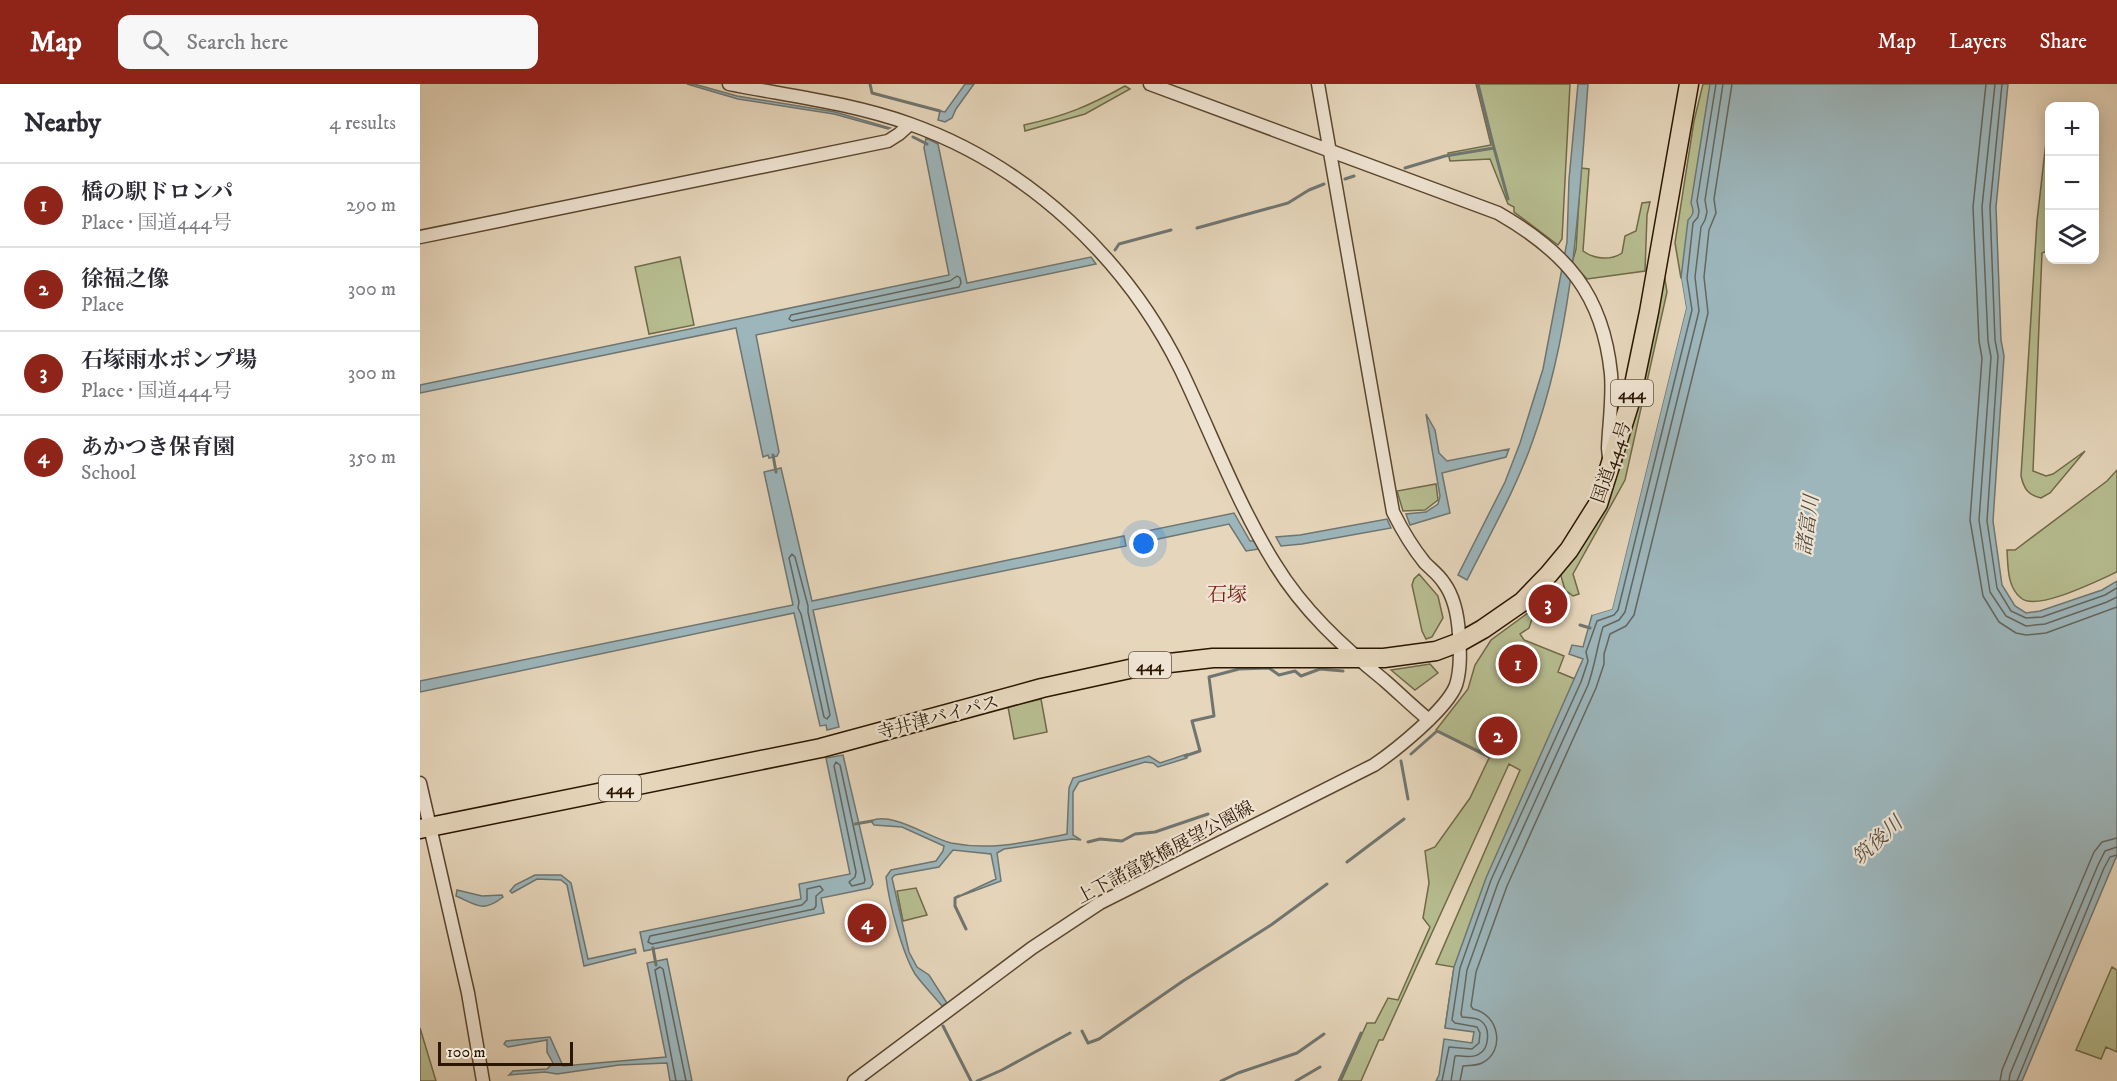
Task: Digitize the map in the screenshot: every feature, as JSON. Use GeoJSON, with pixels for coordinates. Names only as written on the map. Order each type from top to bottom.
{"type":"FeatureCollection","features":[{"type":"Feature","properties":{"kind":"highway","name":"国道444号"},"geometry":{"type":"LineString","coordinates":[[1460,642],[1522,602],[1569,550],[1598,504],[1611,469],[1631,399],[1649,312],[1689,84]]}},
{"type":"Feature","properties":{"kind":"highway","name":"寺井津バイパス"},"geometry":{"type":"LineString","coordinates":[[425,827],[820,748],[1042,688],[1150,665],[1225,657],[1358,659],[1436,651],[1460,642]]}},
{"type":"Feature","properties":{"kind":"street"},"geometry":{"type":"LineString","coordinates":[[729,84],[829,101],[910,124],[949,141],[1003,171],[1053,206],[1097,247],[1138,298],[1167,344],[1236,492],[1275,564],[1298,597],[1325,628],[1358,659],[1429,720]]}},
{"type":"Feature","properties":{"kind":"street"},"geometry":{"type":"LineString","coordinates":[[1150,84],[1498,213],[1528,231],[1558,256],[1576,276],[1594,304],[1605,333],[1611,376],[1608,448],[1611,469]]}},
{"type":"Feature","properties":{"kind":"street","name":"上下諸富鉄橋展望公園線"},"geometry":{"type":"LineString","coordinates":[[862,1079],[1032,948],[1100,903],[1374,765],[1394,752],[1429,720],[1455,686],[1460,666],[1460,642],[1458,619],[1449,593],[1444,582],[1424,562],[1402,530],[1393,512],[1318,84]]}},
{"type":"Feature","properties":{"kind":"street"},"geometry":{"type":"LineString","coordinates":[[420,237],[888,141],[910,124]]}},
{"type":"Feature","properties":{"kind":"street"},"geometry":{"type":"LineString","coordinates":[[420,783],[425,827],[468,993],[483,1081]]}},
{"type":"Feature","properties":{"kind":"green space"},"geometry":{"type":"Polygon","coordinates":[[[1476,84],[1570,84],[1562,239],[1558,245],[1514,212],[1514,207],[1508,204],[1490,159],[1450,161],[1448,153],[1491,145],[1476,84]]]}},
{"type":"Feature","properties":{"kind":"green space"},"geometry":{"type":"Polygon","coordinates":[[[1703,84],[1717,84],[1686,308],[1675,243],[1694,121],[1703,84]]]}},
{"type":"Feature","properties":{"kind":"green space"},"geometry":{"type":"Polygon","coordinates":[[[1125,86],[1130,89],[1085,114],[1025,131],[1024,125],[1076,110],[1125,86]]]}},
{"type":"Feature","properties":{"kind":"green space"},"geometry":{"type":"Polygon","coordinates":[[[2045,151],[2045,252],[2042,253],[2033,471],[2046,476],[2053,474],[2085,451],[2050,493],[2041,498],[2027,491],[2021,476],[2037,221],[2045,151]]]}},
{"type":"Feature","properties":{"kind":"green space"},"geometry":{"type":"Polygon","coordinates":[[[1581,168],[1589,169],[1583,251],[1602,258],[1622,253],[1625,236],[1636,231],[1642,203],[1650,202],[1647,215],[1645,271],[1587,279],[1572,263],[1576,249],[1581,168]]]}},
{"type":"Feature","properties":{"kind":"green space"},"geometry":{"type":"Polygon","coordinates":[[[680,257],[694,325],[649,334],[635,267],[680,257]]]}},
{"type":"Feature","properties":{"kind":"green space"},"geometry":{"type":"Polygon","coordinates":[[[1663,267],[1667,292],[1625,480],[1573,574],[1579,594],[1573,596],[1565,590],[1561,576],[1564,562],[1593,521],[1621,466],[1663,267]]]}},
{"type":"Feature","properties":{"kind":"green space"},"geometry":{"type":"Polygon","coordinates":[[[2117,470],[2117,572],[2053,598],[2029,601],[2021,598],[2011,582],[2007,550],[2015,550],[2107,481],[2117,470]]]}},
{"type":"Feature","properties":{"kind":"green space"},"geometry":{"type":"Polygon","coordinates":[[[1436,484],[1438,500],[1425,510],[1403,511],[1397,491],[1436,484]]]}},
{"type":"Feature","properties":{"kind":"green space"},"geometry":{"type":"Polygon","coordinates":[[[1419,574],[1438,596],[1443,618],[1432,637],[1426,639],[1422,631],[1412,585],[1419,574]]]}},
{"type":"Feature","properties":{"kind":"green space"},"geometry":{"type":"Polygon","coordinates":[[[1536,607],[1529,628],[1520,634],[1524,640],[1564,656],[1558,672],[1575,679],[1499,898],[1445,1028],[1454,967],[1436,964],[1520,770],[1509,764],[1383,1040],[1379,1040],[1361,1081],[1341,1081],[1367,1023],[1375,1023],[1388,998],[1398,1000],[1430,927],[1423,918],[1429,883],[1425,851],[1435,847],[1470,798],[1490,756],[1436,730],[1468,689],[1475,665],[1491,640],[1536,607]]]}},
{"type":"Feature","properties":{"kind":"green space"},"geometry":{"type":"Polygon","coordinates":[[[1430,664],[1438,673],[1415,690],[1391,670],[1430,664]]]}},
{"type":"Feature","properties":{"kind":"green space"},"geometry":{"type":"Polygon","coordinates":[[[1041,699],[1047,732],[1014,739],[1008,707],[1041,699]]]}},
{"type":"Feature","properties":{"kind":"green space"},"geometry":{"type":"Polygon","coordinates":[[[916,888],[927,915],[903,921],[897,891],[916,888]]]}},
{"type":"Feature","properties":{"kind":"green space"},"geometry":{"type":"Polygon","coordinates":[[[2112,967],[2117,970],[2117,1052],[2106,1047],[2101,1059],[2076,1050],[2112,967]]]}},
{"type":"Feature","properties":{"kind":"green space"},"geometry":{"type":"Polygon","coordinates":[[[420,1028],[436,1081],[420,1081],[420,1028]]]}},
{"type":"Feature","properties":{"kind":"water"},"geometry":{"type":"Polygon","coordinates":[[[687,84],[737,96],[835,112],[890,128],[834,114],[738,99],[687,84]]]}},
{"type":"Feature","properties":{"kind":"water"},"geometry":{"type":"Polygon","coordinates":[[[965,84],[974,84],[952,118],[945,122],[938,120],[940,111],[945,112],[965,84]]]}},
{"type":"Feature","properties":{"kind":"water"},"geometry":{"type":"Polygon","coordinates":[[[1578,84],[1588,84],[1572,264],[1558,353],[1547,397],[1519,476],[1467,580],[1458,575],[1505,482],[1543,369],[1567,242],[1569,179],[1578,84]]]}},
{"type":"Feature","properties":{"kind":"water"},"geometry":{"type":"Polygon","coordinates":[[[1710,84],[2008,84],[1996,207],[2001,340],[2004,356],[1993,521],[2002,585],[2015,606],[2026,613],[2040,611],[2102,590],[2117,581],[2117,855],[2022,1081],[1436,1081],[1439,1075],[1444,1039],[1472,1043],[1474,1032],[1445,1028],[1454,967],[1486,878],[1583,659],[1569,654],[1572,645],[1583,647],[1592,615],[1612,609],[1686,308],[1681,278],[1688,220],[1693,212],[1691,203],[1710,84]]]}},
{"type":"Feature","properties":{"kind":"water"},"geometry":{"type":"Polygon","coordinates":[[[926,138],[938,144],[967,283],[1091,257],[1096,264],[756,335],[779,452],[777,456],[763,457],[736,328],[420,393],[420,385],[949,275],[924,148],[926,138]]]}},
{"type":"Feature","properties":{"kind":"water"},"geometry":{"type":"Polygon","coordinates":[[[1426,414],[1435,430],[1439,453],[1447,461],[1509,449],[1506,457],[1442,473],[1450,513],[1410,525],[1406,514],[1426,512],[1438,504],[1440,496],[1426,414]]]}},
{"type":"Feature","properties":{"kind":"water"},"geometry":{"type":"Polygon","coordinates":[[[781,468],[812,601],[1124,536],[1126,546],[813,610],[839,727],[827,730],[826,725],[820,726],[794,613],[420,692],[420,681],[793,605],[764,472],[781,468]]]}},
{"type":"Feature","properties":{"kind":"water"},"geometry":{"type":"Polygon","coordinates":[[[1234,513],[1250,541],[1254,541],[1259,549],[1246,551],[1229,524],[1139,543],[1137,533],[1234,513]]]}},
{"type":"Feature","properties":{"kind":"water"},"geometry":{"type":"Polygon","coordinates":[[[1387,519],[1391,528],[1302,544],[1281,546],[1276,537],[1300,535],[1387,519]]]}},
{"type":"Feature","properties":{"kind":"water"},"geometry":{"type":"Polygon","coordinates":[[[1187,754],[1187,758],[1158,767],[1153,763],[1145,762],[1079,782],[1073,792],[1073,835],[1081,840],[1072,839],[1004,849],[997,853],[1001,881],[955,898],[996,879],[991,854],[953,850],[939,867],[895,875],[892,878],[909,952],[917,967],[929,975],[947,1003],[942,1006],[910,965],[897,927],[886,877],[891,870],[936,861],[944,846],[902,827],[874,825],[871,821],[880,819],[900,822],[951,843],[981,846],[995,846],[1067,834],[1069,788],[1073,778],[1149,756],[1160,763],[1187,754]]]}},
{"type":"Feature","properties":{"kind":"water"},"geometry":{"type":"Polygon","coordinates":[[[843,755],[873,884],[870,888],[821,898],[824,913],[644,951],[640,932],[801,899],[799,884],[850,874],[826,758],[843,755]]]}},
{"type":"Feature","properties":{"kind":"water"},"geometry":{"type":"Polygon","coordinates":[[[535,875],[561,875],[571,883],[588,959],[635,949],[636,953],[584,966],[567,885],[561,880],[537,879],[512,893],[510,891],[515,885],[535,875]]]}},
{"type":"Feature","properties":{"kind":"water"},"geometry":{"type":"Polygon","coordinates":[[[457,890],[482,896],[502,895],[503,897],[490,905],[480,906],[456,896],[457,890]]]}},
{"type":"Feature","properties":{"kind":"water"},"geometry":{"type":"Polygon","coordinates":[[[667,959],[692,1081],[670,1081],[667,1063],[619,1065],[557,1074],[545,1072],[509,1075],[513,1071],[547,1069],[553,1063],[547,1052],[547,1040],[508,1047],[504,1044],[506,1041],[550,1037],[563,1066],[666,1057],[647,963],[667,959]]]}},
{"type":"Feature","properties":{"kind":"pier"},"geometry":{"type":"Polygon","coordinates":[[[1681,278],[1686,308],[1612,609],[1592,615],[1593,612],[1609,607],[1683,308],[1678,281],[1681,278]]]}},
{"type":"Feature","properties":{"kind":"waterway"},"geometry":{"type":"LineString","coordinates":[[870,84],[872,93],[940,111]]}},
{"type":"Feature","properties":{"kind":"waterway"},"geometry":{"type":"LineString","coordinates":[[1405,168],[1445,156],[1494,148],[1478,84]]}},
{"type":"Feature","properties":{"kind":"waterway"},"geometry":{"type":"LineString","coordinates":[[913,137],[927,144]]}},
{"type":"Feature","properties":{"kind":"waterway"},"geometry":{"type":"LineString","coordinates":[[1494,148],[1508,199]]}},
{"type":"Feature","properties":{"kind":"waterway"},"geometry":{"type":"LineString","coordinates":[[1345,179],[1354,176]]}},
{"type":"Feature","properties":{"kind":"waterway"},"geometry":{"type":"LineString","coordinates":[[1197,228],[1288,203],[1324,184]]}},
{"type":"Feature","properties":{"kind":"waterway"},"geometry":{"type":"LineString","coordinates":[[1115,250],[1119,244],[1171,230]]}},
{"type":"Feature","properties":{"kind":"waterway"},"geometry":{"type":"LineString","coordinates":[[773,455],[776,472]]}},
{"type":"Feature","properties":{"kind":"waterway"},"geometry":{"type":"LineString","coordinates":[[1580,625],[1590,628]]}},
{"type":"Feature","properties":{"kind":"waterway"},"geometry":{"type":"LineString","coordinates":[[1185,756],[1200,751],[1192,721],[1214,716],[1209,677],[1239,669],[1269,668],[1279,675],[1295,671],[1301,676],[1320,669],[1343,671]]}},
{"type":"Feature","properties":{"kind":"waterway"},"geometry":{"type":"LineString","coordinates":[[1411,754],[1437,731],[1489,757]]}},
{"type":"Feature","properties":{"kind":"waterway"},"geometry":{"type":"LineString","coordinates":[[1401,761],[1408,799]]}},
{"type":"Feature","properties":{"kind":"waterway"},"geometry":{"type":"LineString","coordinates":[[1088,842],[1100,839],[1122,841],[1135,834],[1155,832],[1208,814]]}},
{"type":"Feature","properties":{"kind":"waterway"},"geometry":{"type":"LineString","coordinates":[[1347,862],[1404,819]]}},
{"type":"Feature","properties":{"kind":"waterway"},"geometry":{"type":"LineString","coordinates":[[855,824],[872,821]]}},
{"type":"Feature","properties":{"kind":"waterway"},"geometry":{"type":"LineString","coordinates":[[1082,1031],[1088,1043],[1099,1039],[1183,981],[1271,925],[1327,884]]}},
{"type":"Feature","properties":{"kind":"waterway"},"geometry":{"type":"LineString","coordinates":[[959,896],[955,898],[955,906],[966,929]]}},
{"type":"Feature","properties":{"kind":"waterway"},"geometry":{"type":"LineString","coordinates":[[653,948],[656,965]]}},
{"type":"Feature","properties":{"kind":"waterway"},"geometry":{"type":"LineString","coordinates":[[943,1026],[971,1081]]}},
{"type":"Feature","properties":{"kind":"waterway"},"geometry":{"type":"LineString","coordinates":[[977,1081],[1070,1033]]}},
{"type":"Feature","properties":{"kind":"waterway"},"geometry":{"type":"LineString","coordinates":[[1339,1081],[1361,1033]]}},
{"type":"Feature","properties":{"kind":"waterway"},"geometry":{"type":"LineString","coordinates":[[1221,1081],[1297,1053],[1324,1034]]}},
{"type":"Feature","properties":{"kind":"waterway"},"geometry":{"type":"LineString","coordinates":[[1296,1081],[1320,1067]]}},
{"type":"Feature","properties":{"kind":"place","name":"石塚雨水ポンプ場"},"geometry":{"type":"Point","coordinates":[1548,604]}},
{"type":"Feature","properties":{"kind":"place","name":"橋の駅ドロンパ"},"geometry":{"type":"Point","coordinates":[1518,664]}},
{"type":"Feature","properties":{"kind":"place","name":"徐福之像"},"geometry":{"type":"Point","coordinates":[1498,736]}},
{"type":"Feature","properties":{"kind":"place","name":"あかつき保育園"},"geometry":{"type":"Point","coordinates":[867,923]}},
{"type":"Feature","properties":{"kind":"district","name":"石塚"},"geometry":{"type":"Point","coordinates":[1227,594]}},
{"type":"Feature","properties":{"kind":"water label","name":"諸富川"},"geometry":{"type":"Point","coordinates":[1807,525]}},
{"type":"Feature","properties":{"kind":"water label","name":"筑後川"},"geometry":{"type":"Point","coordinates":[1877,840]}}]}
